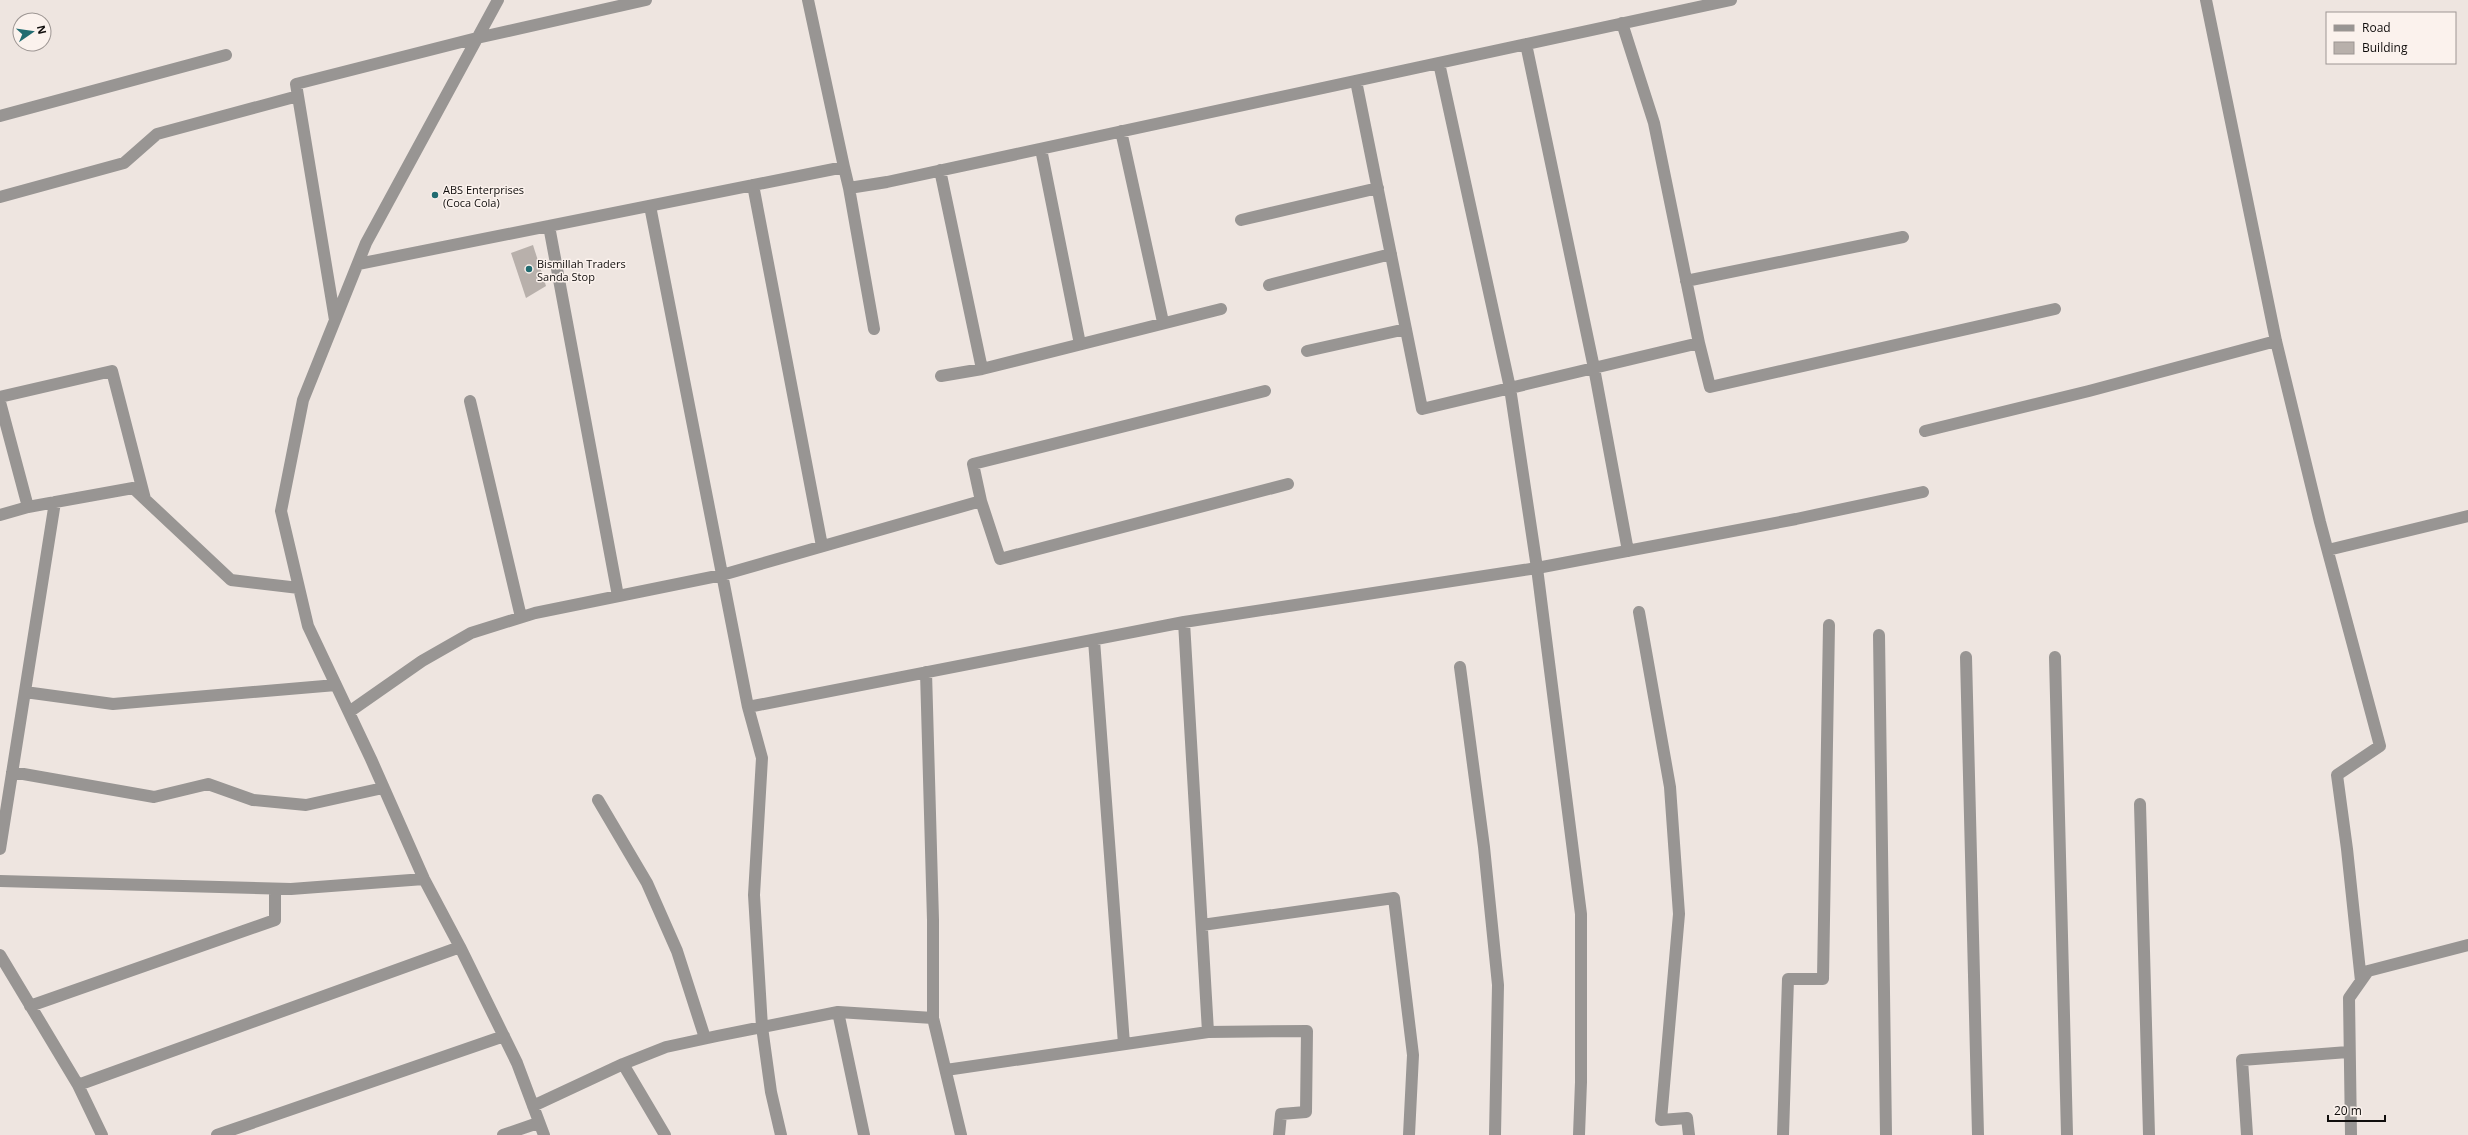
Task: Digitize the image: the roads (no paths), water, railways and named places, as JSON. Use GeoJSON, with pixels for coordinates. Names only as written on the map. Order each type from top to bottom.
{"type":"FeatureCollection","features":[{"type":"Feature","properties":{"kind":"street"},"geometry":{"type":"LineString","coordinates":[[498,0],[366,243],[303,400],[281,511],[308,626],[349,712],[424,879],[504,1036],[544,1135]]}},
{"type":"Feature","properties":{"kind":"street"},"geometry":{"type":"LineString","coordinates":[[335,320],[296,84],[476,38],[646,0]]}},
{"type":"Feature","properties":{"kind":"street"},"geometry":{"type":"LineString","coordinates":[[808,0],[849,188],[874,329]]}},
{"type":"Feature","properties":{"kind":"street"},"geometry":{"type":"LineString","coordinates":[[849,188],[1040,149],[1731,0]]}},
{"type":"Feature","properties":{"kind":"street"},"geometry":{"type":"LineString","coordinates":[[2206,0],[2276,342],[2328,550],[2380,746],[2337,775],[2347,849],[2361,981]]}},
{"type":"Feature","properties":{"kind":"street"},"geometry":{"type":"LineString","coordinates":[[1622,23],[1654,123],[1699,343],[1710,386],[2055,310]]}},
{"type":"Feature","properties":{"kind":"street"},"geometry":{"type":"LineString","coordinates":[[1526,44],[1594,368],[1628,551]]}},
{"type":"Feature","properties":{"kind":"street"},"geometry":{"type":"LineString","coordinates":[[0,116],[226,56]]}},
{"type":"Feature","properties":{"kind":"street"},"geometry":{"type":"LineString","coordinates":[[1439,63],[1510,388],[1538,568],[1581,914],[1581,1082],[1579,1135]]}},
{"type":"Feature","properties":{"kind":"street"},"geometry":{"type":"LineString","coordinates":[[1356,81],[1422,409],[1699,343]]}},
{"type":"Feature","properties":{"kind":"street"},"geometry":{"type":"LineString","coordinates":[[0,197],[124,163],[157,134],[298,96]]}},
{"type":"Feature","properties":{"kind":"street"},"geometry":{"type":"LineString","coordinates":[[1121,131],[1163,322]]}},
{"type":"Feature","properties":{"kind":"street"},"geometry":{"type":"LineString","coordinates":[[1040,149],[1080,344]]}},
{"type":"Feature","properties":{"kind":"street"},"geometry":{"type":"LineString","coordinates":[[358,264],[844,167]]}},
{"type":"Feature","properties":{"kind":"street"},"geometry":{"type":"LineString","coordinates":[[940,170],[982,369]]}},
{"type":"Feature","properties":{"kind":"street"},"geometry":{"type":"LineString","coordinates":[[753,185],[822,546]]}},
{"type":"Feature","properties":{"kind":"street"},"geometry":{"type":"LineString","coordinates":[[1241,220],[1378,188]]}},
{"type":"Feature","properties":{"kind":"street"},"geometry":{"type":"LineString","coordinates":[[650,206],[748,707],[762,758],[754,895],[762,1027],[771,1092],[781,1135]]}},
{"type":"Feature","properties":{"kind":"street"},"geometry":{"type":"LineString","coordinates":[[549,226],[618,596]]}},
{"type":"Feature","properties":{"kind":"street"},"geometry":{"type":"LineString","coordinates":[[1686,281],[1903,237]]}},
{"type":"Feature","properties":{"kind":"street"},"geometry":{"type":"LineString","coordinates":[[1270,285],[1391,254]]}},
{"type":"Feature","properties":{"kind":"street"},"geometry":{"type":"LineString","coordinates":[[941,376],[982,369],[1221,308]]}},
{"type":"Feature","properties":{"kind":"street"},"geometry":{"type":"LineString","coordinates":[[1307,351],[1406,329]]}},
{"type":"Feature","properties":{"kind":"street"},"geometry":{"type":"LineString","coordinates":[[1925,431],[2089,391],[2276,342]]}},
{"type":"Feature","properties":{"kind":"street"},"geometry":{"type":"LineString","coordinates":[[0,396],[112,371],[145,499]]}},
{"type":"Feature","properties":{"kind":"street"},"geometry":{"type":"LineString","coordinates":[[1265,391],[973,464],[981,501],[1000,558],[1288,484]]}},
{"type":"Feature","properties":{"kind":"street"},"geometry":{"type":"LineString","coordinates":[[470,401],[521,617]]}},
{"type":"Feature","properties":{"kind":"street"},"geometry":{"type":"LineString","coordinates":[[0,402],[28,508]]}},
{"type":"Feature","properties":{"kind":"street"},"geometry":{"type":"LineString","coordinates":[[0,515],[55,502],[133,488],[231,580],[299,588]]}},
{"type":"Feature","properties":{"kind":"street"},"geometry":{"type":"LineString","coordinates":[[748,707],[1184,622],[1538,568],[1923,492]]}},
{"type":"Feature","properties":{"kind":"street"},"geometry":{"type":"LineString","coordinates":[[349,712],[422,661],[471,633],[521,617],[722,575],[981,501]]}},
{"type":"Feature","properties":{"kind":"street"},"geometry":{"type":"LineString","coordinates":[[0,849],[4,804],[12,772],[55,502]]}},
{"type":"Feature","properties":{"kind":"street"},"geometry":{"type":"LineString","coordinates":[[2328,550],[2468,516]]}},
{"type":"Feature","properties":{"kind":"street"},"geometry":{"type":"LineString","coordinates":[[1639,612],[1670,787],[1679,914],[1661,1120],[1687,1118],[1689,1135]]}},
{"type":"Feature","properties":{"kind":"street"},"geometry":{"type":"LineString","coordinates":[[1184,622],[1208,1032]]}},
{"type":"Feature","properties":{"kind":"street"},"geometry":{"type":"LineString","coordinates":[[1783,1135],[1788,979],[1823,979],[1829,625]]}},
{"type":"Feature","properties":{"kind":"street"},"geometry":{"type":"LineString","coordinates":[[1879,635],[1886,1135]]}},
{"type":"Feature","properties":{"kind":"street"},"geometry":{"type":"LineString","coordinates":[[1094,640],[1124,1044]]}},
{"type":"Feature","properties":{"kind":"street"},"geometry":{"type":"LineString","coordinates":[[1966,657],[1978,1135]]}},
{"type":"Feature","properties":{"kind":"street"},"geometry":{"type":"LineString","coordinates":[[2055,657],[2067,1135]]}},
{"type":"Feature","properties":{"kind":"street"},"geometry":{"type":"LineString","coordinates":[[1460,667],[1484,847],[1498,985],[1495,1135]]}},
{"type":"Feature","properties":{"kind":"street"},"geometry":{"type":"LineString","coordinates":[[926,672],[933,920],[933,1018],[961,1135]]}},
{"type":"Feature","properties":{"kind":"street"},"geometry":{"type":"LineString","coordinates":[[25,692],[113,704],[336,685]]}},
{"type":"Feature","properties":{"kind":"street"},"geometry":{"type":"LineString","coordinates":[[12,772],[154,797],[208,784],[253,800],[306,806],[383,788]]}},
{"type":"Feature","properties":{"kind":"street"},"geometry":{"type":"LineString","coordinates":[[598,800],[647,883],[677,951],[705,1038]]}},
{"type":"Feature","properties":{"kind":"street"},"geometry":{"type":"LineString","coordinates":[[2140,804],[2149,1135]]}},
{"type":"Feature","properties":{"kind":"street"},"geometry":{"type":"LineString","coordinates":[[0,881],[275,889],[424,879]]}},
{"type":"Feature","properties":{"kind":"street"},"geometry":{"type":"LineString","coordinates":[[30,1006],[275,920],[275,889]]}},
{"type":"Feature","properties":{"kind":"street"},"geometry":{"type":"LineString","coordinates":[[1202,925],[1394,898],[1413,1055],[1409,1135]]}},
{"type":"Feature","properties":{"kind":"street"},"geometry":{"type":"LineString","coordinates":[[2351,1135],[2348,1052],[2349,998],[2368,971],[2468,945]]}},
{"type":"Feature","properties":{"kind":"street"},"geometry":{"type":"LineString","coordinates":[[78,1085],[460,948]]}},
{"type":"Feature","properties":{"kind":"street"},"geometry":{"type":"LineString","coordinates":[[0,955],[78,1085],[102,1135]]}},
{"type":"Feature","properties":{"kind":"street"},"geometry":{"type":"LineString","coordinates":[[533,1106],[623,1064],[666,1047],[705,1038],[838,1012],[933,1018]]}},
{"type":"Feature","properties":{"kind":"street"},"geometry":{"type":"LineString","coordinates":[[838,1012],[864,1135]]}},
{"type":"Feature","properties":{"kind":"street"},"geometry":{"type":"LineString","coordinates":[[946,1070],[1208,1032],[1307,1031],[1306,1112],[1281,1114],[1279,1135]]}},
{"type":"Feature","properties":{"kind":"street"},"geometry":{"type":"LineString","coordinates":[[217,1135],[504,1036]]}},
{"type":"Feature","properties":{"kind":"street"},"geometry":{"type":"LineString","coordinates":[[2247,1135],[2242,1060],[2348,1052]]}},
{"type":"Feature","properties":{"kind":"street"},"geometry":{"type":"LineString","coordinates":[[623,1064],[665,1135]]}},
{"type":"Feature","properties":{"kind":"street"},"geometry":{"type":"LineString","coordinates":[[503,1135],[538,1123]]}},
{"type":"Feature","properties":{"kind":"place","name":"ABS Enterprises (Coca Cola)"},"geometry":{"type":"Point","coordinates":[435,195]}},
{"type":"Feature","properties":{"kind":"place","name":"Bismillah Traders Sanda Stop"},"geometry":{"type":"Point","coordinates":[529,269]}}]}
